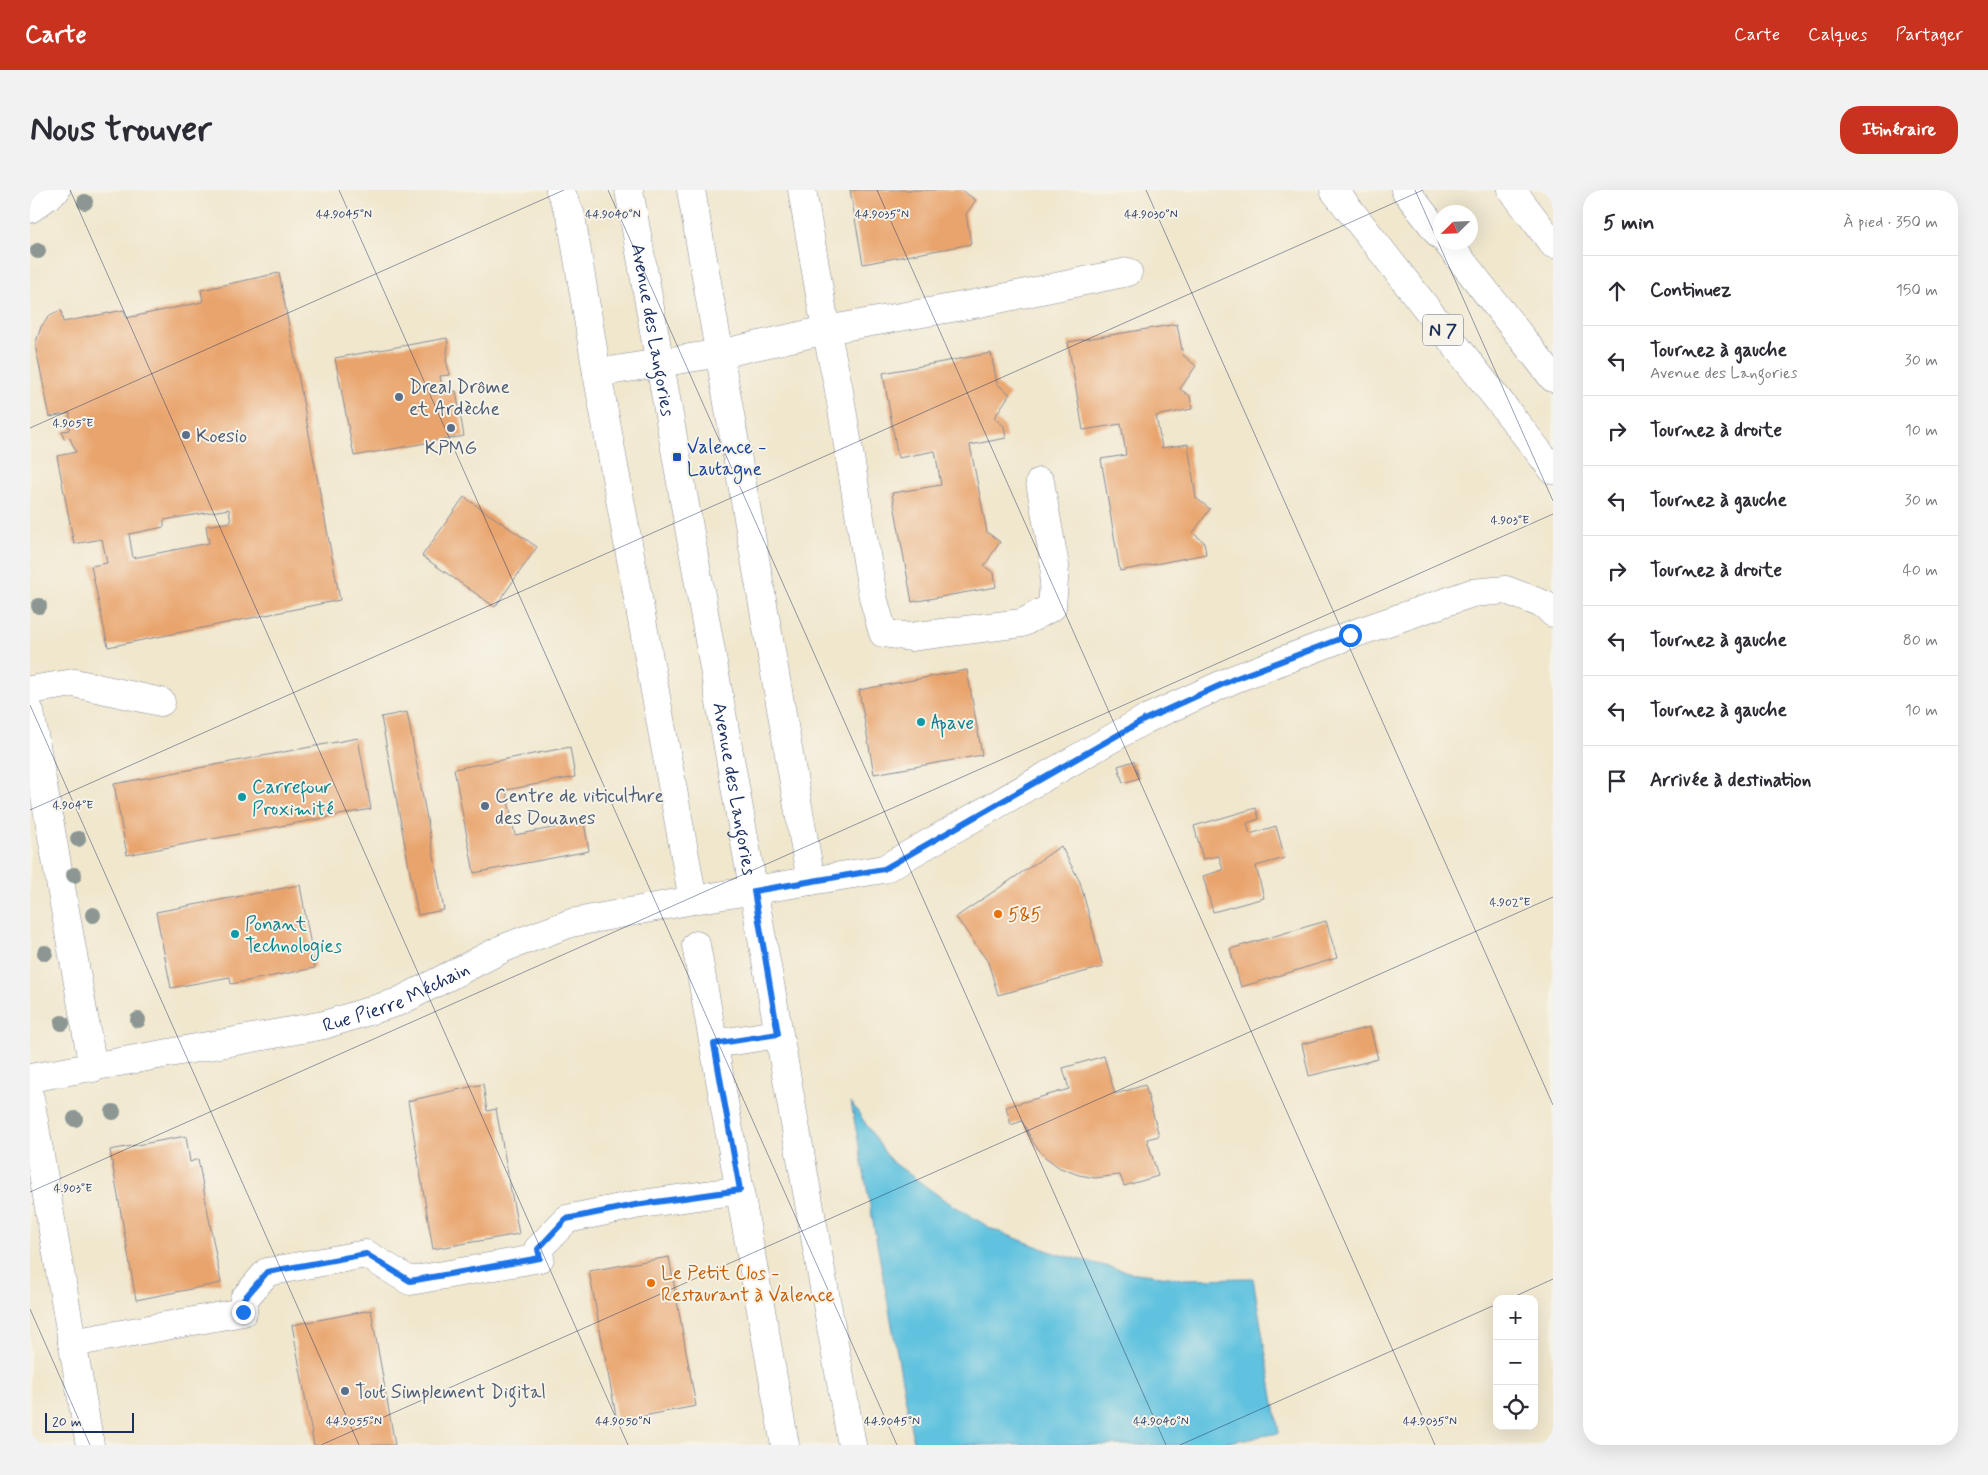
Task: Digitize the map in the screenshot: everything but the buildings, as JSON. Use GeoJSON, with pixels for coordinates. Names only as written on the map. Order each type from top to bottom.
{"type":"FeatureCollection","features":[{"type":"Feature","properties":{"kind":"main road"},"geometry":{"type":"LineString","coordinates":[[30,209],[56,190]]}},
{"type":"Feature","properties":{"kind":"main road"},"geometry":{"type":"LineString","coordinates":[[560,190],[571,216],[597,373],[693,900]]}},
{"type":"Feature","properties":{"kind":"main road","name":"Avenue des Langories"},"geometry":{"type":"LineString","coordinates":[[629,190],[852,1445]]}},
{"type":"Feature","properties":{"kind":"main road"},"geometry":{"type":"LineString","coordinates":[[691,190],[811,881]]}},
{"type":"Feature","properties":{"kind":"main road"},"geometry":{"type":"LineString","coordinates":[[802,190],[826,330],[838,385],[873,597],[883,633],[910,638],[1022,623],[1052,607],[1055,566],[1040,482]]}},
{"type":"Feature","properties":{"kind":"main road","name":"N 7"},"geometry":{"type":"LineString","coordinates":[[1334,190],[1553,470]]}},
{"type":"Feature","properties":{"kind":"main road"},"geometry":{"type":"LineString","coordinates":[[1405,190],[1433,226]]}},
{"type":"Feature","properties":{"kind":"main road"},"geometry":{"type":"LineString","coordinates":[[1512,190],[1553,244]]}},
{"type":"Feature","properties":{"kind":"main road"},"geometry":{"type":"LineString","coordinates":[[1453,250],[1553,378]]}},
{"type":"Feature","properties":{"kind":"main road"},"geometry":{"type":"LineString","coordinates":[[597,373],[719,354],[826,330],[974,304],[1128,272]]}},
{"type":"Feature","properties":{"kind":"main road","name":"Rue Pierre Méchain"},"geometry":{"type":"LineString","coordinates":[[30,1078],[324,1025],[398,1002],[504,948],[570,923],[693,900],[884,869],[1144,720],[1234,679],[1350,635],[1472,593],[1506,590],[1545,605],[1553,613]]}},
{"type":"Feature","properties":{"kind":"main road"},"geometry":{"type":"LineString","coordinates":[[30,690],[74,683],[161,702]]}},
{"type":"Feature","properties":{"kind":"main road"},"geometry":{"type":"LineString","coordinates":[[30,712],[92,1068]]}},
{"type":"Feature","properties":{"kind":"main road"},"geometry":{"type":"LineString","coordinates":[[696,945],[785,1445]]}},
{"type":"Feature","properties":{"kind":"main road"},"geometry":{"type":"LineString","coordinates":[[714,1044],[778,1034]]}},
{"type":"Feature","properties":{"kind":"main road"},"geometry":{"type":"LineString","coordinates":[[30,1098],[90,1445]]}},
{"type":"Feature","properties":{"kind":"main road"},"geometry":{"type":"LineString","coordinates":[[72,1343],[243,1312],[244,1299],[267,1272],[366,1254],[410,1281],[466,1272],[540,1258],[538,1249],[566,1219],[635,1205],[740,1190]]}},
{"type":"Feature","properties":{"kind":"water"},"geometry":{"type":"Polygon","coordinates":[[[851,1102],[890,1160],[943,1199],[992,1229],[1054,1253],[1129,1272],[1184,1279],[1253,1278],[1279,1433],[1211,1445],[914,1445],[851,1102]]]}},
{"type":"Feature","properties":{"kind":"place","name":"Dreal Drôme et Ardèche"},"geometry":{"type":"Point","coordinates":[399,397]}},
{"type":"Feature","properties":{"kind":"place","name":"KPMG"},"geometry":{"type":"Point","coordinates":[451,428]}},
{"type":"Feature","properties":{"kind":"place","name":"Koesio"},"geometry":{"type":"Point","coordinates":[186,435]}},
{"type":"Feature","properties":{"kind":"place","name":"Valence - Lautagne"},"geometry":{"type":"Point","coordinates":[677,457]}},
{"type":"Feature","properties":{"kind":"place","name":"Apave"},"geometry":{"type":"Point","coordinates":[921,722]}},
{"type":"Feature","properties":{"kind":"place","name":"Carrefour Proximité"},"geometry":{"type":"Point","coordinates":[242,797]}},
{"type":"Feature","properties":{"kind":"place","name":"Centre de viticulture des Douanes"},"geometry":{"type":"Point","coordinates":[485,806]}},
{"type":"Feature","properties":{"kind":"place","name":"5&5"},"geometry":{"type":"Point","coordinates":[998,914]}},
{"type":"Feature","properties":{"kind":"place","name":"Ponant Technologies"},"geometry":{"type":"Point","coordinates":[235,934]}},
{"type":"Feature","properties":{"kind":"place","name":"Le Petit Clos - Restaurant à Valence"},"geometry":{"type":"Point","coordinates":[651,1283]}},
{"type":"Feature","properties":{"kind":"place","name":"Tout Simplement Digital"},"geometry":{"type":"Point","coordinates":[345,1391]}},
{"type":"Feature","properties":{"kind":"route"},"geometry":{"type":"LineString","coordinates":[[243,1312],[244,1299],[267,1272],[366,1254],[410,1281],[466,1272],[540,1258],[538,1249],[566,1219],[635,1205],[740,1190],[714,1044],[778,1034],[754,891],[884,869],[1144,720],[1234,679],[1350,635]]}}]}
